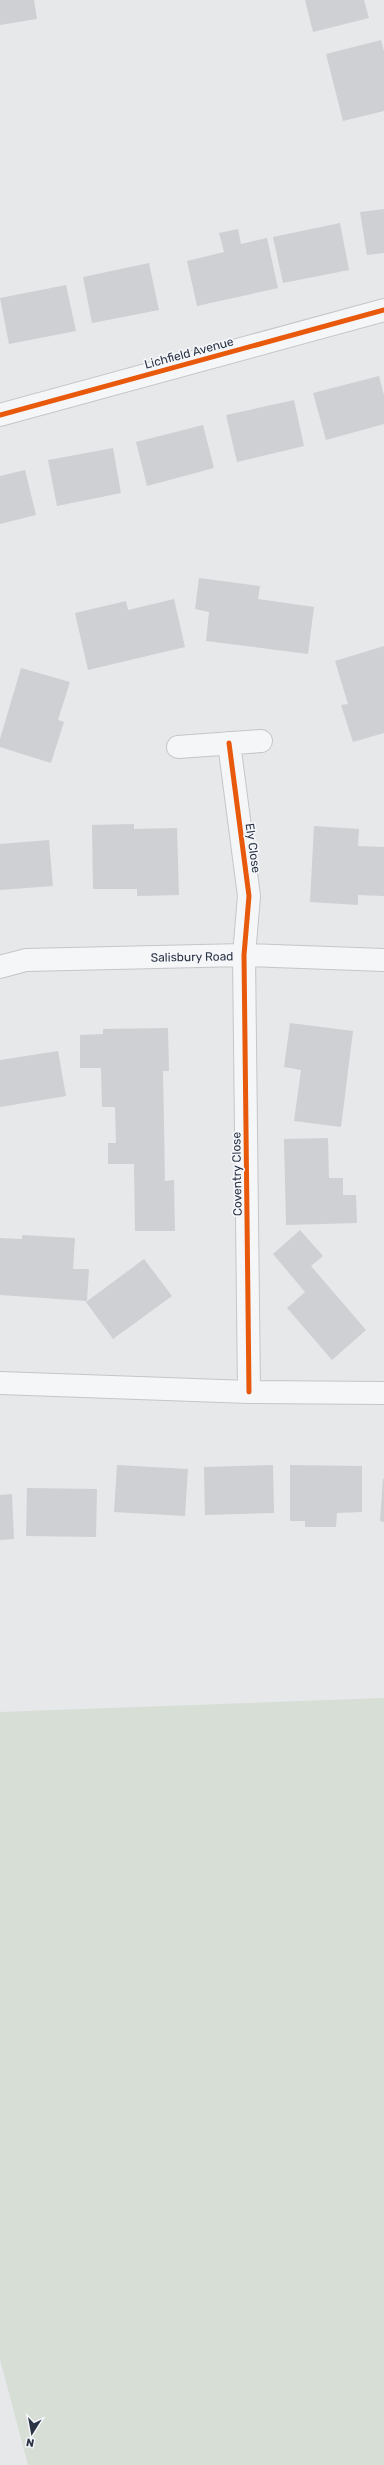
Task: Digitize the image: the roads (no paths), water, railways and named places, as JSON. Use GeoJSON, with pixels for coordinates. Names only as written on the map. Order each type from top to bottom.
{"type":"FeatureCollection","features":[{"type":"Feature","properties":{"kind":"street","name":"Lichfield Avenue"},"geometry":{"type":"LineString","coordinates":[[0,415],[384,310]]}},
{"type":"Feature","properties":{"kind":"street"},"geometry":{"type":"LineString","coordinates":[[178,747],[261,741]]}},
{"type":"Feature","properties":{"kind":"street","name":"Ely Close"},"geometry":{"type":"LineString","coordinates":[[229,743],[250,896],[244,955]]}},
{"type":"Feature","properties":{"kind":"street","name":"Salisbury Road"},"geometry":{"type":"LineString","coordinates":[[0,967],[26,960],[244,955],[384,960]]}},
{"type":"Feature","properties":{"kind":"street","name":"Coventry Close"},"geometry":{"type":"LineString","coordinates":[[244,955],[249,1392]]}},
{"type":"Feature","properties":{"kind":"street"},"geometry":{"type":"LineString","coordinates":[[0,1383],[249,1392],[384,1393]]}}]}
